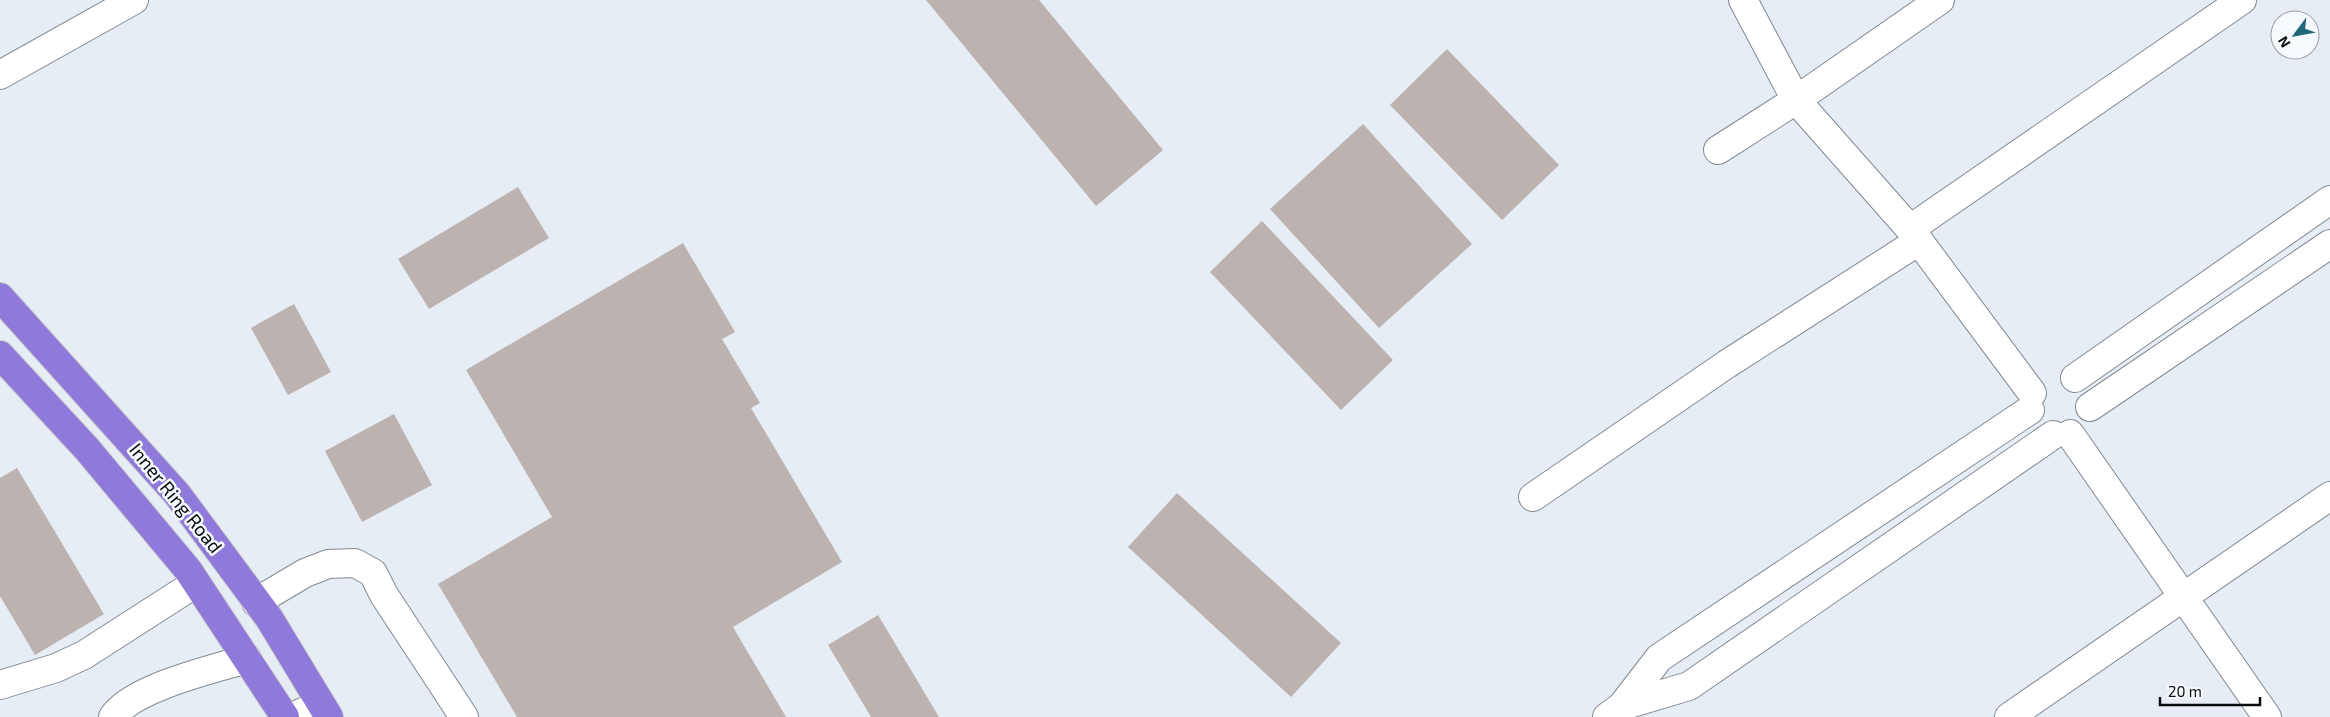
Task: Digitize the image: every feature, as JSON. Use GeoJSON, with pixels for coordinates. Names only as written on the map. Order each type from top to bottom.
{"type":"FeatureCollection","features":[{"type":"Feature","properties":{"kind":"highway","name":"Inner Ring Road"},"geometry":{"type":"LineString","coordinates":[[0,297],[177,494],[256,602],[325,711]]}},
{"type":"Feature","properties":{"kind":"highway","name":"Inner Ring Road"},"geometry":{"type":"LineString","coordinates":[[0,355],[87,449],[188,570],[285,717]]}},
{"type":"Feature","properties":{"kind":"street"},"geometry":{"type":"LineString","coordinates":[[0,76],[134,0]]}},
{"type":"Feature","properties":{"kind":"street"},"geometry":{"type":"LineString","coordinates":[[1743,0],[1796,100],[1915,235],[2031,402],[2038,426],[2061,434],[2185,597],[2266,717]]}},
{"type":"Feature","properties":{"kind":"street"},"geometry":{"type":"LineString","coordinates":[[1718,150],[1796,100],[1940,0]]}},
{"type":"Feature","properties":{"kind":"street"},"geometry":{"type":"LineString","coordinates":[[1532,497],[1915,235],[2242,0]]}},
{"type":"Feature","properties":{"kind":"street"},"geometry":{"type":"LineString","coordinates":[[2075,378],[2330,200]]}},
{"type":"Feature","properties":{"kind":"street"},"geometry":{"type":"LineString","coordinates":[[2090,408],[2330,244]]}},
{"type":"Feature","properties":{"kind":"street"},"geometry":{"type":"LineString","coordinates":[[2055,375],[2075,378],[2087,390],[2090,408],[2084,424],[2061,434],[1688,686],[1615,711],[1659,658],[2031,402],[2045,378],[2055,375]]}},
{"type":"Feature","properties":{"kind":"street"},"geometry":{"type":"LineString","coordinates":[[2009,717],[2330,496]]}},
{"type":"Feature","properties":{"kind":"street"},"geometry":{"type":"LineString","coordinates":[[256,602],[305,573],[328,564],[355,563],[373,572],[384,595],[464,717]]}},
{"type":"Feature","properties":{"kind":"street"},"geometry":{"type":"LineString","coordinates":[[0,685],[56,668],[84,655],[196,583]]}},
{"type":"Feature","properties":{"kind":"street"},"geometry":{"type":"LineString","coordinates":[[113,717],[118,708],[163,685],[247,659]]}},
{"type":"Feature","properties":{"kind":"street"},"geometry":{"type":"LineString","coordinates":[[292,717],[325,711]]}},
{"type":"Feature","properties":{"kind":"building"},"geometry":{"type":"Polygon","coordinates":[[[926,0],[1039,0],[1163,150],[1096,206],[926,0]]]}},
{"type":"Feature","properties":{"kind":"building"},"geometry":{"type":"Polygon","coordinates":[[[1447,49],[1559,165],[1502,220],[1390,105],[1447,49]]]}},
{"type":"Feature","properties":{"kind":"building"},"geometry":{"type":"Polygon","coordinates":[[[1363,124],[1472,244],[1379,328],[1270,209],[1363,124]]]}},
{"type":"Feature","properties":{"kind":"building"},"geometry":{"type":"Polygon","coordinates":[[[518,187],[549,238],[429,309],[398,259],[518,187]]]}},
{"type":"Feature","properties":{"kind":"building"},"geometry":{"type":"Polygon","coordinates":[[[1262,221],[1393,360],[1341,410],[1210,272],[1262,221]]]}},
{"type":"Feature","properties":{"kind":"building"},"geometry":{"type":"Polygon","coordinates":[[[683,243],[735,332],[722,339],[760,403],[751,408],[842,562],[733,627],[786,717],[517,717],[438,584],[552,517],[466,370],[683,243]]]}},
{"type":"Feature","properties":{"kind":"building"},"geometry":{"type":"Polygon","coordinates":[[[294,304],[331,372],[288,395],[251,328],[294,304]]]}},
{"type":"Feature","properties":{"kind":"building"},"geometry":{"type":"Polygon","coordinates":[[[394,414],[432,485],[362,522],[325,451],[394,414]]]}},
{"type":"Feature","properties":{"kind":"building"},"geometry":{"type":"Polygon","coordinates":[[[17,468],[104,614],[35,655],[0,596],[0,478],[17,468]]]}},
{"type":"Feature","properties":{"kind":"building"},"geometry":{"type":"Polygon","coordinates":[[[1177,493],[1341,643],[1291,697],[1128,547],[1177,493]]]}},
{"type":"Feature","properties":{"kind":"building"},"geometry":{"type":"Polygon","coordinates":[[[878,615],[939,717],[871,717],[828,645],[878,615]]]}}]}
